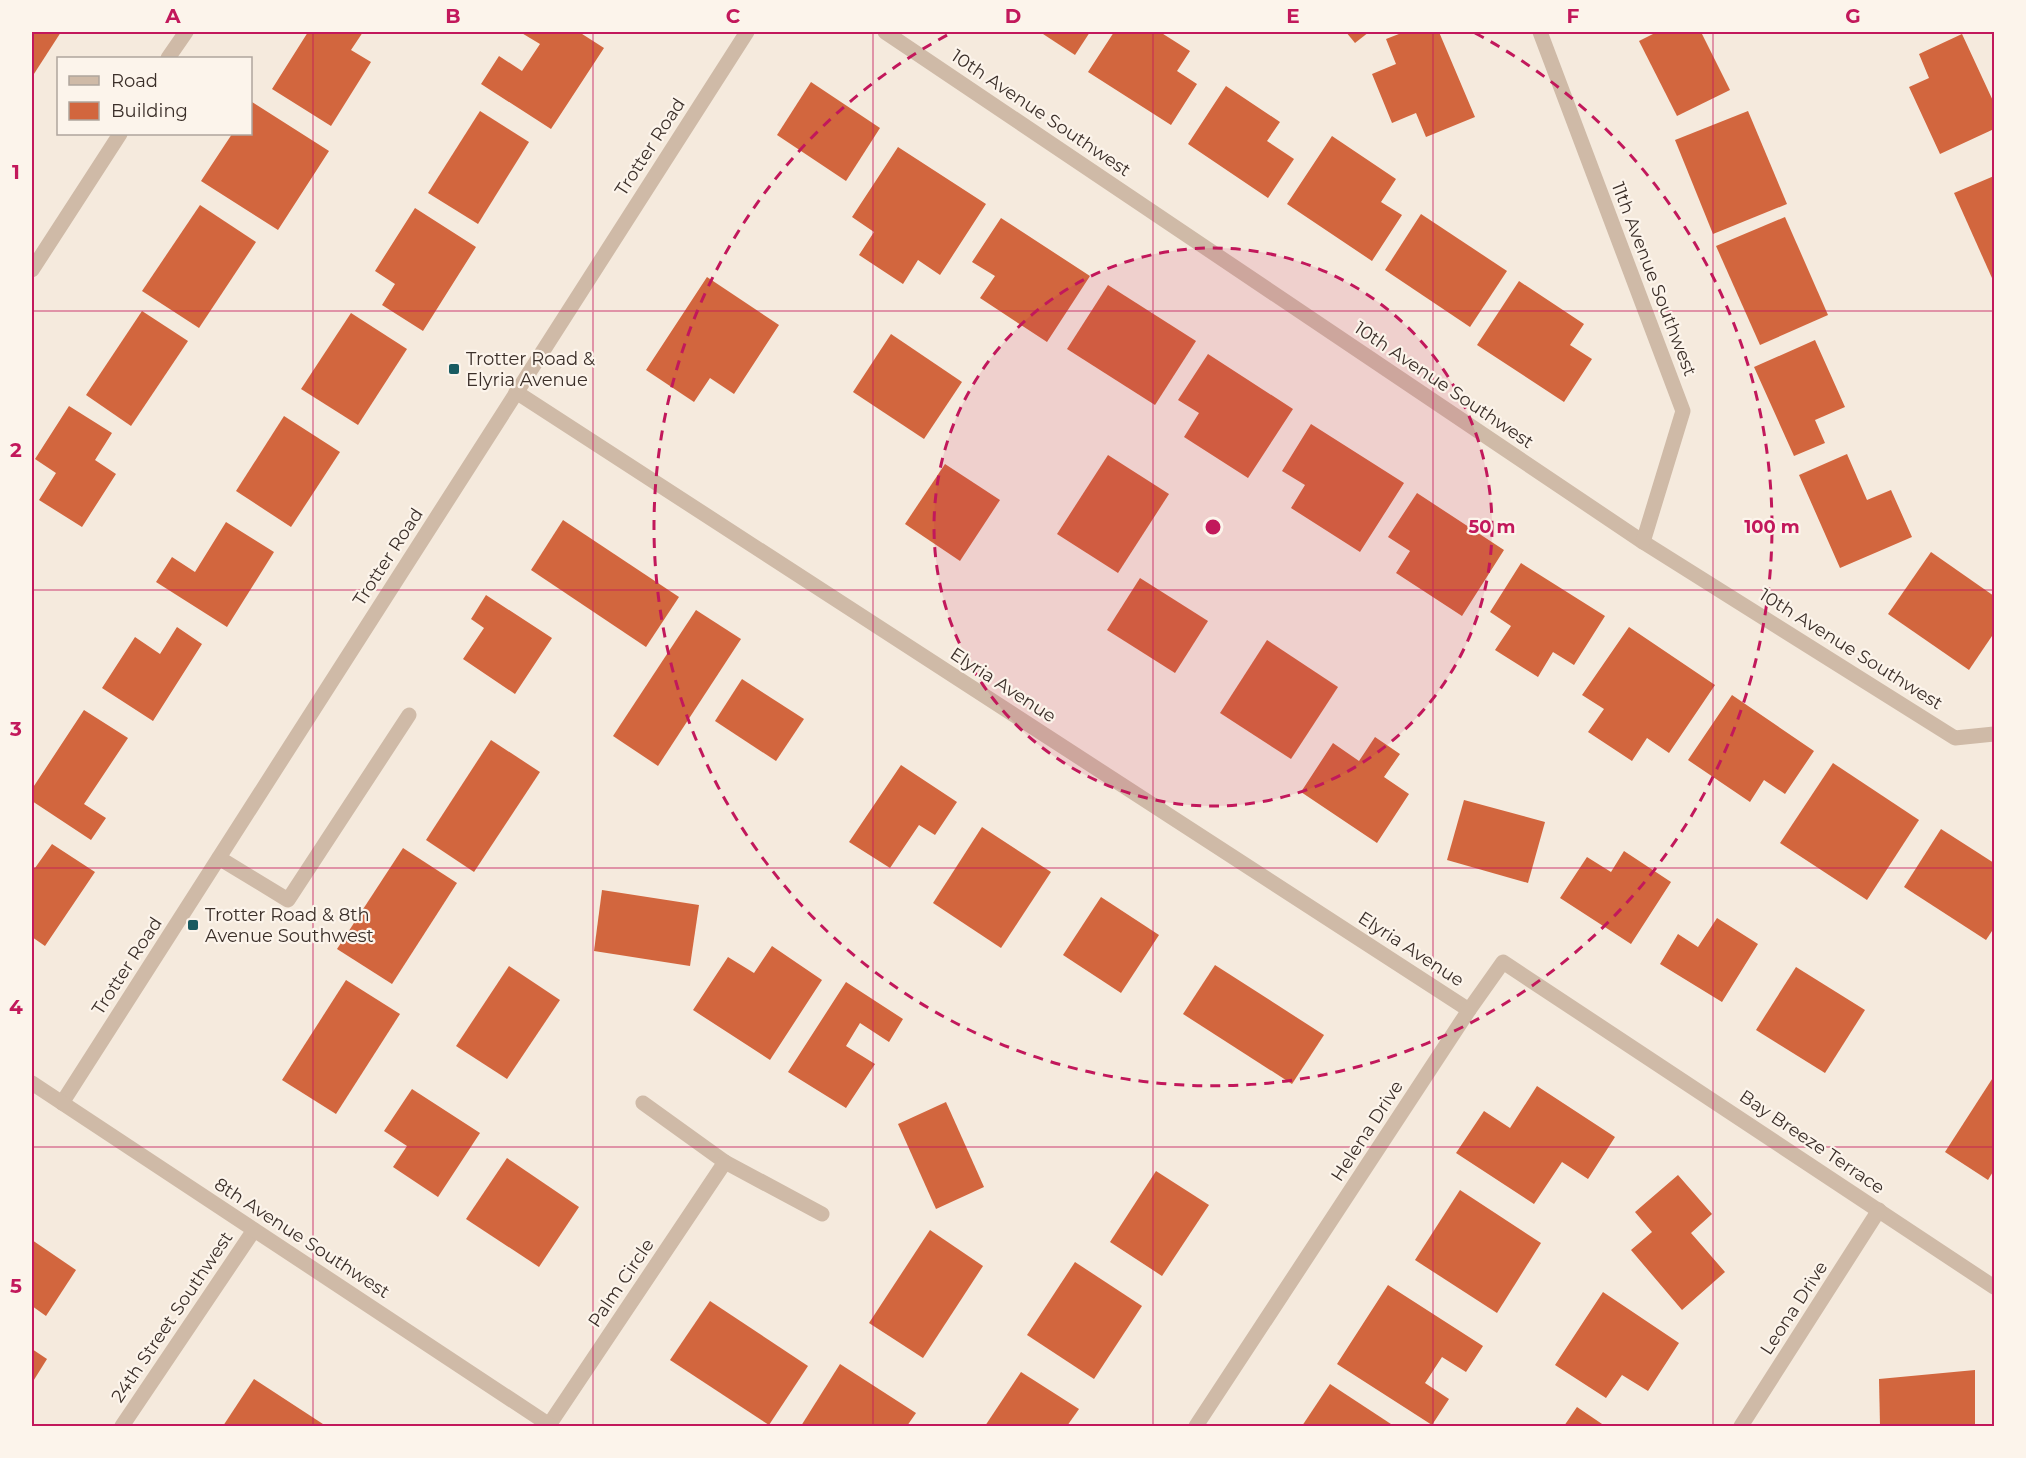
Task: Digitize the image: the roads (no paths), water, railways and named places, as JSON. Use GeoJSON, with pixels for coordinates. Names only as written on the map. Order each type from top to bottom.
{"type":"FeatureCollection","features":[{"type":"Feature","properties":{"kind":"street"},"geometry":{"type":"LineString","coordinates":[[169,57],[186,32]]}},
{"type":"Feature","properties":{"kind":"street","name":"Trotter Road"},"geometry":{"type":"LineString","coordinates":[[62,1103],[747,32]]}},
{"type":"Feature","properties":{"kind":"street","name":"10th Avenue Southwest"},"geometry":{"type":"LineString","coordinates":[[885,32],[1643,542],[1955,738],[1995,734]]}},
{"type":"Feature","properties":{"kind":"street","name":"11th Avenue Southwest"},"geometry":{"type":"LineString","coordinates":[[1540,32],[1683,411],[1643,542]]}},
{"type":"Feature","properties":{"kind":"street"},"geometry":{"type":"LineString","coordinates":[[32,270],[119,135]]}},
{"type":"Feature","properties":{"kind":"street","name":"Elyria Avenue"},"geometry":{"type":"LineString","coordinates":[[516,392],[1469,1010]]}},
{"type":"Feature","properties":{"kind":"street"},"geometry":{"type":"LineString","coordinates":[[219,858],[288,900],[409,715]]}},
{"type":"Feature","properties":{"kind":"street","name":"Helena Drive"},"geometry":{"type":"LineString","coordinates":[[1196,1426],[1469,1010],[1503,962],[1608,1030]]}},
{"type":"Feature","properties":{"kind":"street","name":"Bay Breeze Terrace"},"geometry":{"type":"LineString","coordinates":[[1608,1030],[1995,1287]]}},
{"type":"Feature","properties":{"kind":"street","name":"8th Avenue Southwest"},"geometry":{"type":"LineString","coordinates":[[32,1083],[550,1426]]}},
{"type":"Feature","properties":{"kind":"street"},"geometry":{"type":"LineString","coordinates":[[643,1104],[725,1162],[822,1214]]}},
{"type":"Feature","properties":{"kind":"street","name":"Palm Circle"},"geometry":{"type":"LineString","coordinates":[[550,1426],[725,1162]]}},
{"type":"Feature","properties":{"kind":"street","name":"Leona Drive"},"geometry":{"type":"LineString","coordinates":[[1742,1426],[1879,1210]]}},
{"type":"Feature","properties":{"kind":"street","name":"24th Street Southwest"},"geometry":{"type":"LineString","coordinates":[[122,1426],[254,1230]]}},
{"type":"Feature","properties":{"kind":"place","name":"Trotter Road & Elyria Avenue"},"geometry":{"type":"Point","coordinates":[454,369]}},
{"type":"Feature","properties":{"kind":"place","name":"Trotter Road & 8th Avenue Southwest"},"geometry":{"type":"Point","coordinates":[193,925]}}]}
